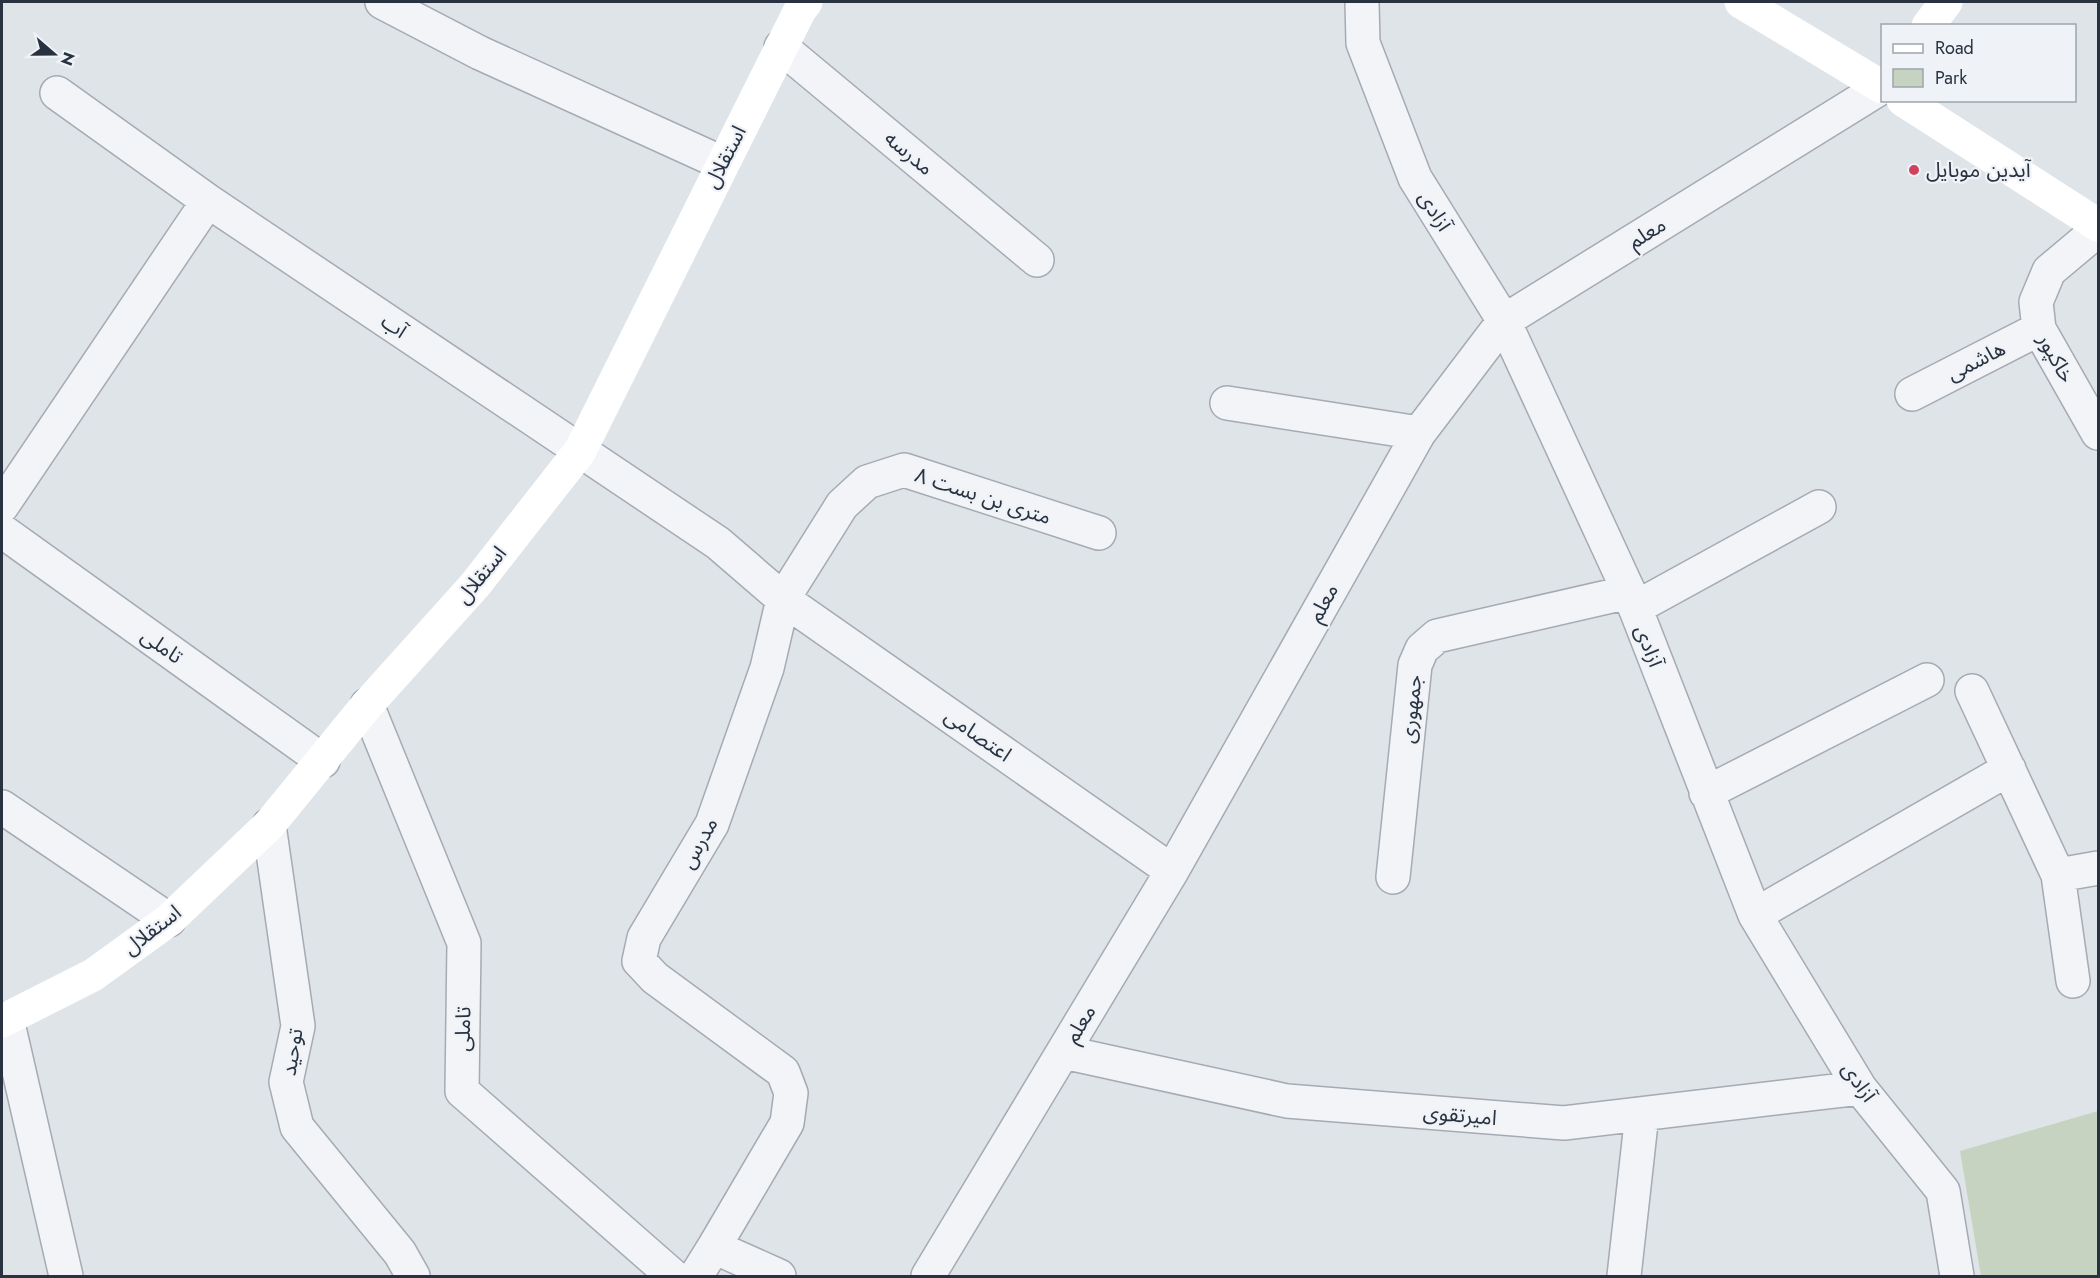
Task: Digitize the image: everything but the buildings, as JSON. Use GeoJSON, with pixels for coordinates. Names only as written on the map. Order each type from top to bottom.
{"type":"FeatureCollection","features":[{"type":"Feature","properties":{"kind":"street"},"geometry":{"type":"LineString","coordinates":[[382,2],[480,53],[722,163]]}},
{"type":"Feature","properties":{"kind":"street","name":"آزادی"},"geometry":{"type":"LineString","coordinates":[[1362,2],[1363,43],[1415,178],[1504,321],[1632,600],[1755,915],[1860,1088],[1943,1191],[1958,1276]]}},
{"type":"Feature","properties":{"kind":"street"},"geometry":{"type":"LineString","coordinates":[[1741,2],[1881,86]]}},
{"type":"Feature","properties":{"kind":"street"},"geometry":{"type":"LineString","coordinates":[[1930,24],[1946,2]]}},
{"type":"Feature","properties":{"kind":"street","name":"استقلال"},"geometry":{"type":"LineString","coordinates":[[4,1020],[93,975],[169,920],[270,825],[368,705],[475,585],[580,451],[781,46],[799,4]]}},
{"type":"Feature","properties":{"kind":"street","name":"مدرسه"},"geometry":{"type":"LineString","coordinates":[[781,46],[1037,260]]}},
{"type":"Feature","properties":{"kind":"street","name":"معلم"},"geometry":{"type":"LineString","coordinates":[[928,1276],[1172,871],[1419,433],[1504,321],[1881,88]]}},
{"type":"Feature","properties":{"kind":"street","name":"آب"},"geometry":{"type":"LineString","coordinates":[[57,93],[208,201],[580,451]]}},
{"type":"Feature","properties":{"kind":"street"},"geometry":{"type":"LineString","coordinates":[[1906,102],[2098,225]]}},
{"type":"Feature","properties":{"kind":"street"},"geometry":{"type":"LineString","coordinates":[[2,506],[208,201]]}},
{"type":"Feature","properties":{"kind":"street","name":"خاکپور"},"geometry":{"type":"LineString","coordinates":[[2098,230],[2049,271],[2036,302],[2039,329],[2098,433]]}},
{"type":"Feature","properties":{"kind":"street","name":"هاشمی"},"geometry":{"type":"LineString","coordinates":[[1912,394],[2039,329]]}},
{"type":"Feature","properties":{"kind":"street"},"geometry":{"type":"LineString","coordinates":[[1227,403],[1419,433]]}},
{"type":"Feature","properties":{"kind":"street"},"geometry":{"type":"LineString","coordinates":[[580,451],[718,543],[783,599]]}},
{"type":"Feature","properties":{"kind":"street","name":"۸ متری بن بست"},"geometry":{"type":"LineString","coordinates":[[783,599],[842,505],[867,482],[904,470],[1099,533]]}},
{"type":"Feature","properties":{"kind":"street","name":"جمهوری"},"geometry":{"type":"LineString","coordinates":[[1393,877],[1415,665],[1422,649],[1437,636],[1632,600],[1819,507]]}},
{"type":"Feature","properties":{"kind":"street","name":"تاملی"},"geometry":{"type":"LineString","coordinates":[[2,531],[323,760]]}},
{"type":"Feature","properties":{"kind":"street","name":"اعتصامی"},"geometry":{"type":"LineString","coordinates":[[783,599],[1172,871]]}},
{"type":"Feature","properties":{"kind":"street","name":"مدرس"},"geometry":{"type":"LineString","coordinates":[[714,1247],[787,1123],[791,1093],[783,1072],[655,978],[639,961],[644,938],[712,824],[767,668],[783,599]]}},
{"type":"Feature","properties":{"kind":"street"},"geometry":{"type":"LineString","coordinates":[[1706,792],[1927,680]]}},
{"type":"Feature","properties":{"kind":"street"},"geometry":{"type":"LineString","coordinates":[[1972,690],[2058,875],[2073,981]]}},
{"type":"Feature","properties":{"kind":"street","name":"تاملی"},"geometry":{"type":"LineString","coordinates":[[368,705],[464,943],[462,1091],[673,1276]]}},
{"type":"Feature","properties":{"kind":"street"},"geometry":{"type":"LineString","coordinates":[[1755,915],[2009,770]]}},
{"type":"Feature","properties":{"kind":"street"},"geometry":{"type":"LineString","coordinates":[[2,807],[169,920]]}},
{"type":"Feature","properties":{"kind":"street","name":"توحید"},"geometry":{"type":"LineString","coordinates":[[270,825],[298,1026],[286,1082],[297,1127],[400,1253],[412,1276]]}},
{"type":"Feature","properties":{"kind":"street"},"geometry":{"type":"LineString","coordinates":[[2058,875],[2098,868]]}},
{"type":"Feature","properties":{"kind":"street"},"geometry":{"type":"LineString","coordinates":[[4,1020],[66,1276]]}},
{"type":"Feature","properties":{"kind":"street","name":"امیرتقوی"},"geometry":{"type":"LineString","coordinates":[[1063,1052],[1287,1101],[1564,1123],[1860,1088]]}},
{"type":"Feature","properties":{"kind":"street"},"geometry":{"type":"LineString","coordinates":[[1624,1276],[1642,1114]]}},
{"type":"Feature","properties":{"kind":"street"},"geometry":{"type":"LineString","coordinates":[[696,1276],[714,1247],[779,1276]]}},
{"type":"Feature","properties":{"kind":"green space"},"geometry":{"type":"Polygon","coordinates":[[[2098,1111],[2098,1276],[1981,1276],[1960,1151],[2098,1111]]]}},
{"type":"Feature","properties":{"kind":"place","name":"آیدین موبایل"},"geometry":{"type":"Point","coordinates":[1914,170]}}]}
